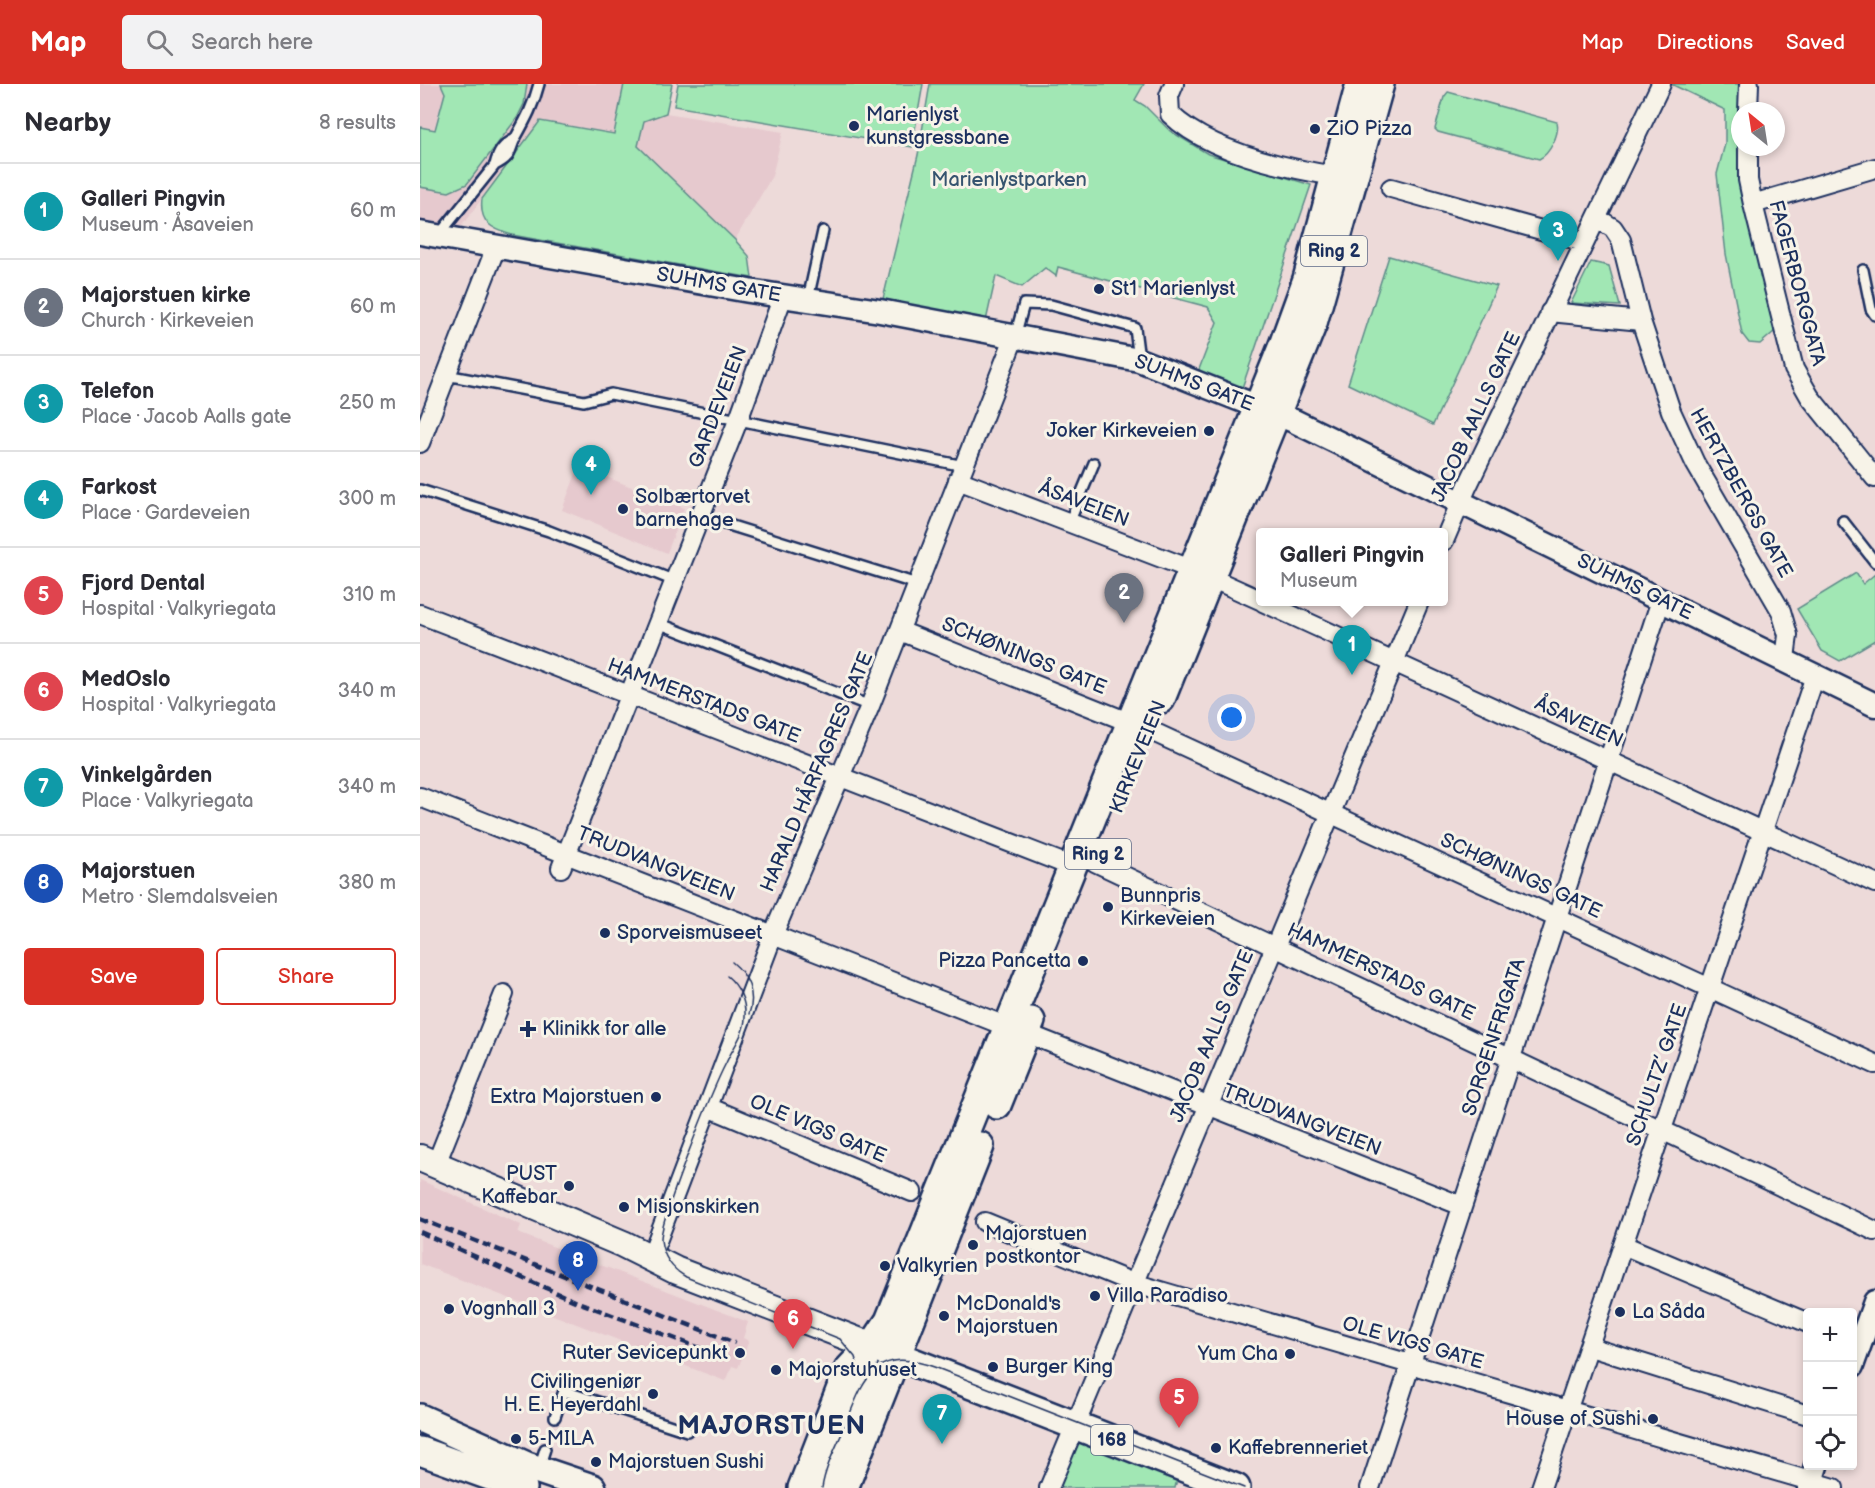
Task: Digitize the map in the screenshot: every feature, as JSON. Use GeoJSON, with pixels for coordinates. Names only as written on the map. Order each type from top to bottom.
{"type":"FeatureCollection","features":[{"type":"Feature","properties":{"kind":"main road","name":"KIRKEVEIEN"},"geometry":{"type":"LineString","coordinates":[[1268,411],[1360,84]]}},
{"type":"Feature","properties":{"kind":"main road","name":"KIRKEVEIEN"},"geometry":{"type":"LineString","coordinates":[[844,1488],[898,1356],[1017,1030],[1268,411],[1317,313],[1380,84]]}},
{"type":"Feature","properties":{"kind":"main road","name":"KIRKEVEIEN"},"geometry":{"type":"LineString","coordinates":[[792,1488],[806,1476],[849,1370],[872,1346],[888,1321],[1017,1030]]}},
{"type":"Feature","properties":{"kind":"main road"},"geometry":{"type":"LineString","coordinates":[[428,1161],[651,1257],[675,1270],[872,1346]]}},
{"type":"Feature","properties":{"kind":"main road","name":"168"},"geometry":{"type":"LineString","coordinates":[[872,1346],[1236,1488]]}},
{"type":"Feature","properties":{"kind":"main road"},"geometry":{"type":"LineString","coordinates":[[420,1419],[533,1468],[592,1488]]}},
{"type":"Feature","properties":{"kind":"main road"},"geometry":{"type":"LineString","coordinates":[[420,1451],[533,1468]]}},
{"type":"Feature","properties":{"kind":"street"},"geometry":{"type":"LineString","coordinates":[[1174,84],[1169,96],[1170,114],[1196,135],[1219,147],[1335,176]]}},
{"type":"Feature","properties":{"kind":"street","name":"JACOB AALLS GATE"},"geometry":{"type":"LineString","coordinates":[[1448,530],[1550,312],[1661,84]]}},
{"type":"Feature","properties":{"kind":"street"},"geometry":{"type":"LineString","coordinates":[[1748,102],[1749,84]]}},
{"type":"Feature","properties":{"kind":"street","name":"FAGERBORGGATA"},"geometry":{"type":"LineString","coordinates":[[1748,156],[1748,180],[1753,204],[1794,369],[1801,384],[1875,478]]}},
{"type":"Feature","properties":{"kind":"street"},"geometry":{"type":"LineString","coordinates":[[1753,204],[1875,168]]}},
{"type":"Feature","properties":{"kind":"street"},"geometry":{"type":"LineString","coordinates":[[1391,188],[1584,242]]}},
{"type":"Feature","properties":{"kind":"street","name":"HERTZBERGS GATE"},"geometry":{"type":"LineString","coordinates":[[1597,218],[1613,228],[1621,240],[1641,321],[1658,376],[1695,463],[1781,611],[1788,635],[1785,659]]}},
{"type":"Feature","properties":{"kind":"street","name":"SUHMS GATE"},"geometry":{"type":"LineString","coordinates":[[429,235],[783,296],[880,310],[1014,338],[1139,360],[1268,411],[1785,659],[1875,705]]}},
{"type":"Feature","properties":{"kind":"street"},"geometry":{"type":"LineString","coordinates":[[420,443],[496,247]]}},
{"type":"Feature","properties":{"kind":"street","name":"GARDEVEIEN"},"geometry":{"type":"LineString","coordinates":[[564,860],[739,418],[783,296]]}},
{"type":"Feature","properties":{"kind":"street"},"geometry":{"type":"LineString","coordinates":[[1550,312],[1641,321]]}},
{"type":"Feature","properties":{"kind":"street","name":"HARALD HÅRFAGRES GATE"},"geometry":{"type":"LineString","coordinates":[[651,1257],[773,935],[870,706],[1014,338]]}},
{"type":"Feature","properties":{"kind":"street","name":"ÅSAVEIEN"},"geometry":{"type":"LineString","coordinates":[[961,473],[1069,523],[1202,574],[1256,598]]}},
{"type":"Feature","properties":{"kind":"street","name":"SORGENFRIGATA"},"geometry":{"type":"LineString","coordinates":[[1370,1488],[1661,600]]}},
{"type":"Feature","properties":{"kind":"street","name":"ÅSAVEIEN"},"geometry":{"type":"LineString","coordinates":[[1273,606],[1875,883]]}},
{"type":"Feature","properties":{"kind":"street","name":"JACOB AALLS GATE"},"geometry":{"type":"LineString","coordinates":[[1049,1488],[1328,813],[1417,606]]}},
{"type":"Feature","properties":{"kind":"street","name":"HAMMERSTADS GATE"},"geometry":{"type":"LineString","coordinates":[[420,614],[840,777],[1084,864],[1274,947],[1875,1231]]}},
{"type":"Feature","properties":{"kind":"street","name":"SCHØNINGS GATE"},"geometry":{"type":"LineString","coordinates":[[900,631],[1140,727],[1875,1064]]}},
{"type":"Feature","properties":{"kind":"street","name":"SCHULTZ’ GATE"},"geometry":{"type":"LineString","coordinates":[[1541,1488],[1710,988],[1760,832],[1815,676]]}},
{"type":"Feature","properties":{"kind":"street","name":"TRUDVANGVEIEN"},"geometry":{"type":"LineString","coordinates":[[420,797],[564,860],[773,935],[1462,1206]]}},
{"type":"Feature","properties":{"kind":"street"},"geometry":{"type":"LineString","coordinates":[[428,1161],[504,994]]}},
{"type":"Feature","properties":{"kind":"street","name":"OLE VIGS GATE"},"geometry":{"type":"LineString","coordinates":[[708,1107],[912,1192]]}},
{"type":"Feature","properties":{"kind":"street","name":"OLE VIGS GATE"},"geometry":{"type":"LineString","coordinates":[[985,1222],[1133,1283],[1566,1411],[1812,1478],[1834,1488]]}},
{"type":"Feature","properties":{"kind":"street"},"geometry":{"type":"LineString","coordinates":[[1623,1245],[1803,1321]]}},
{"type":"Feature","properties":{"kind":"street"},"geometry":{"type":"LineString","coordinates":[[1857,1346],[1875,1302]]}},
{"type":"Feature","properties":{"kind":"street","name":"KIRKEVEIEN"},"geometry":{"type":"LineString","coordinates":[[824,1488],[863,1391],[872,1346]]}},
{"type":"Feature","properties":{"kind":"street"},"geometry":{"type":"LineString","coordinates":[[1590,1347],[1803,1414]]}},
{"type":"Feature","properties":{"kind":"lane"},"geometry":{"type":"LineString","coordinates":[[429,235],[495,165],[509,156],[515,139],[526,124],[539,84]]}},
{"type":"Feature","properties":{"kind":"lane"},"geometry":{"type":"LineString","coordinates":[[808,300],[823,231]]}},
{"type":"Feature","properties":{"kind":"lane"},"geometry":{"type":"LineString","coordinates":[[1863,270],[1870,309],[1875,315]]}},
{"type":"Feature","properties":{"kind":"lane"},"geometry":{"type":"LineString","coordinates":[[1014,338],[1024,304],[1051,305],[1135,328],[1139,360]]}},
{"type":"Feature","properties":{"kind":"lane"},"geometry":{"type":"LineString","coordinates":[[446,375],[584,401],[611,394],[739,418],[961,473]]}},
{"type":"Feature","properties":{"kind":"lane"},"geometry":{"type":"LineString","coordinates":[[1069,523],[1094,463]]}},
{"type":"Feature","properties":{"kind":"lane"},"geometry":{"type":"LineString","coordinates":[[420,490],[549,531],[675,581]]}},
{"type":"Feature","properties":{"kind":"lane"},"geometry":{"type":"LineString","coordinates":[[700,516],[917,584]]}},
{"type":"Feature","properties":{"kind":"lane"},"geometry":{"type":"LineString","coordinates":[[1844,521],[1875,562]]}},
{"type":"Feature","properties":{"kind":"lane"},"geometry":{"type":"LineString","coordinates":[[658,623],[870,706]]}},
{"type":"Feature","properties":{"kind":"lane"},"geometry":{"type":"LineString","coordinates":[[555,1418],[564,1391],[687,1431]]}},
{"type":"Feature","properties":{"kind":"shaded area"},"geometry":{"type":"Polygon","coordinates":[[[420,84],[624,84],[614,134],[540,121],[457,232],[420,226],[420,84]]]}},
{"type":"Feature","properties":{"kind":"shaded area"},"geometry":{"type":"Polygon","coordinates":[[[666,113],[783,132],[772,176],[735,240],[638,146],[644,121],[666,113]]]}},
{"type":"Feature","properties":{"kind":"shaded area","name":"Solbærtorvet barnehage"},"geometry":{"type":"Polygon","coordinates":[[[579,466],[684,508],[667,553],[562,510],[579,466]]]}},
{"type":"Feature","properties":{"kind":"shaded area"},"geometry":{"type":"Polygon","coordinates":[[[420,1180],[521,1225],[518,1233],[748,1322],[743,1338],[749,1341],[738,1368],[732,1366],[725,1381],[420,1264],[420,1180]]]}},
{"type":"Feature","properties":{"kind":"green space"},"geometry":{"type":"Polygon","coordinates":[[[441,84],[527,84],[524,104],[517,118],[467,184],[449,192],[420,187],[420,127],[435,130],[445,93],[441,84]]]}},
{"type":"Feature","properties":{"kind":"green space"},"geometry":{"type":"Polygon","coordinates":[[[624,84],[672,84],[666,113],[644,121],[638,146],[749,256],[752,278],[512,235],[488,224],[483,214],[482,199],[540,121],[614,134],[624,84]]]}},
{"type":"Feature","properties":{"kind":"green space","name":"Marienlyst kunstgressbane"},"geometry":{"type":"Polygon","coordinates":[[[678,84],[923,84],[912,147],[674,106],[678,84]]]}},
{"type":"Feature","properties":{"kind":"green space","name":"Marienlystparken"},"geometry":{"type":"Polygon","coordinates":[[[930,84],[1144,84],[1135,100],[1145,106],[1170,131],[1208,154],[1311,185],[1242,388],[1198,372],[1217,322],[1208,307],[1058,267],[1056,276],[1045,268],[1022,287],[996,276],[986,321],[883,299],[918,155],[930,84]]]}},
{"type":"Feature","properties":{"kind":"green space"},"geometry":{"type":"Polygon","coordinates":[[[1671,84],[1742,84],[1741,102],[1731,102],[1731,156],[1743,156],[1748,209],[1775,331],[1760,344],[1749,343],[1742,334],[1726,254],[1717,174],[1725,144],[1725,110],[1671,84]]]}},
{"type":"Feature","properties":{"kind":"green space"},"geometry":{"type":"Polygon","coordinates":[[[1448,92],[1557,122],[1558,127],[1553,143],[1547,153],[1539,159],[1438,132],[1435,129],[1444,97],[1448,92]]]}},
{"type":"Feature","properties":{"kind":"green space"},"geometry":{"type":"Polygon","coordinates":[[[1389,256],[1497,286],[1433,425],[1348,384],[1389,256]]]}},
{"type":"Feature","properties":{"kind":"green space"},"geometry":{"type":"Polygon","coordinates":[[[1591,262],[1609,266],[1620,306],[1571,303],[1591,262]]]}},
{"type":"Feature","properties":{"kind":"green space"},"geometry":{"type":"Polygon","coordinates":[[[1856,573],[1863,584],[1875,574],[1875,640],[1840,661],[1822,651],[1797,609],[1856,573]]]}},
{"type":"Feature","properties":{"kind":"green space"},"geometry":{"type":"Polygon","coordinates":[[[1084,1440],[1177,1479],[1175,1488],[1059,1488],[1077,1445],[1084,1440]]]}},
{"type":"Feature","properties":{"kind":"tram line"},"geometry":{"type":"LineString","coordinates":[[732,962],[738,967],[749,985],[752,999],[749,1014]]}},
{"type":"Feature","properties":{"kind":"tram line"},"geometry":{"type":"LineString","coordinates":[[727,976],[738,989],[743,1000],[744,1023],[741,1035],[710,1098],[669,1207],[661,1240],[666,1257],[672,1266],[686,1277],[840,1339],[855,1357],[860,1374]]}},
{"type":"Feature","properties":{"kind":"tram line"},"geometry":{"type":"LineString","coordinates":[[822,1488],[825,1473],[865,1382],[874,1371],[898,1360],[937,1368],[1244,1488]]}},
{"type":"Feature","properties":{"kind":"railway"},"geometry":{"type":"LineString","coordinates":[[420,1219],[735,1343]]}},
{"type":"Feature","properties":{"kind":"railway"},"geometry":{"type":"LineString","coordinates":[[420,1232],[575,1301],[729,1359]]}},
{"type":"Feature","properties":{"kind":"place","name":"Marienlyst kunstgressbane"},"geometry":{"type":"Point","coordinates":[854,126]}},
{"type":"Feature","properties":{"kind":"place","name":"ZiO Pizza"},"geometry":{"type":"Point","coordinates":[1315,129]}},
{"type":"Feature","properties":{"kind":"place","name":"Telefon"},"geometry":{"type":"Point","coordinates":[1558,261]}},
{"type":"Feature","properties":{"kind":"place","name":"St1 Marienlyst"},"geometry":{"type":"Point","coordinates":[1099,289]}},
{"type":"Feature","properties":{"kind":"place","name":"Joker Kirkeveien"},"geometry":{"type":"Point","coordinates":[1209,431]}},
{"type":"Feature","properties":{"kind":"place","name":"Farkost"},"geometry":{"type":"Point","coordinates":[591,495]}},
{"type":"Feature","properties":{"kind":"place","name":"Solbærtorvet barnehage"},"geometry":{"type":"Point","coordinates":[623,509]}},
{"type":"Feature","properties":{"kind":"place","name":"Majorstuen kirke"},"geometry":{"type":"Point","coordinates":[1124,623]}},
{"type":"Feature","properties":{"kind":"place","name":"Galleri Pingvin"},"geometry":{"type":"Point","coordinates":[1352,675]}},
{"type":"Feature","properties":{"kind":"place","name":"Bunnpris Kirkeveien"},"geometry":{"type":"Point","coordinates":[1108,907]}},
{"type":"Feature","properties":{"kind":"place","name":"Sporveismuseet"},"geometry":{"type":"Point","coordinates":[605,933]}},
{"type":"Feature","properties":{"kind":"place","name":"Pizza Pancetta"},"geometry":{"type":"Point","coordinates":[1083,961]}},
{"type":"Feature","properties":{"kind":"place","name":"Klinikk for alle"},"geometry":{"type":"Point","coordinates":[528,1029]}},
{"type":"Feature","properties":{"kind":"place","name":"Extra Majorstuen"},"geometry":{"type":"Point","coordinates":[656,1097]}},
{"type":"Feature","properties":{"kind":"place","name":"PUST Kaffebar"},"geometry":{"type":"Point","coordinates":[569,1186]}},
{"type":"Feature","properties":{"kind":"place","name":"Misjonskirken"},"geometry":{"type":"Point","coordinates":[624,1207]}},
{"type":"Feature","properties":{"kind":"place","name":"Majorstuen postkontor"},"geometry":{"type":"Point","coordinates":[973,1245]}},
{"type":"Feature","properties":{"kind":"place","name":"Valkyrien"},"geometry":{"type":"Point","coordinates":[885,1266]}},
{"type":"Feature","properties":{"kind":"place","name":"Majorstuen"},"geometry":{"type":"Point","coordinates":[578,1291]}},
{"type":"Feature","properties":{"kind":"place","name":"Villa Paradiso"},"geometry":{"type":"Point","coordinates":[1095,1296]}},
{"type":"Feature","properties":{"kind":"place","name":"Vognhall 3"},"geometry":{"type":"Point","coordinates":[449,1309]}},
{"type":"Feature","properties":{"kind":"place","name":"La Såda"},"geometry":{"type":"Point","coordinates":[1620,1312]}},
{"type":"Feature","properties":{"kind":"place","name":"McDonald's Majorstuen"},"geometry":{"type":"Point","coordinates":[944,1316]}},
{"type":"Feature","properties":{"kind":"place","name":"MedOslo"},"geometry":{"type":"Point","coordinates":[793,1349]}},
{"type":"Feature","properties":{"kind":"place","name":"Ruter Sevicepunkt"},"geometry":{"type":"Point","coordinates":[740,1353]}},
{"type":"Feature","properties":{"kind":"place","name":"Yum Cha"},"geometry":{"type":"Point","coordinates":[1290,1354]}},
{"type":"Feature","properties":{"kind":"place","name":"Burger King"},"geometry":{"type":"Point","coordinates":[993,1367]}},
{"type":"Feature","properties":{"kind":"place","name":"Majorstuhuset"},"geometry":{"type":"Point","coordinates":[776,1370]}},
{"type":"Feature","properties":{"kind":"place","name":"Civilingeniør H. E. Heyerdahl"},"geometry":{"type":"Point","coordinates":[653,1394]}},
{"type":"Feature","properties":{"kind":"place","name":"House of Sushi"},"geometry":{"type":"Point","coordinates":[1653,1419]}},
{"type":"Feature","properties":{"kind":"place","name":"Fjord Dental"},"geometry":{"type":"Point","coordinates":[1179,1428]}},
{"type":"Feature","properties":{"kind":"place","name":"5-MILA"},"geometry":{"type":"Point","coordinates":[516,1439]}},
{"type":"Feature","properties":{"kind":"place","name":"Vinkelgården"},"geometry":{"type":"Point","coordinates":[942,1444]}},
{"type":"Feature","properties":{"kind":"place","name":"Kaffebrenneriet"},"geometry":{"type":"Point","coordinates":[1216,1448]}},
{"type":"Feature","properties":{"kind":"place","name":"Majorstuen Sushi"},"geometry":{"type":"Point","coordinates":[596,1462]}},
{"type":"Feature","properties":{"kind":"district","name":"MAJORSTUEN"},"geometry":{"type":"Point","coordinates":[772,1426]}}]}
